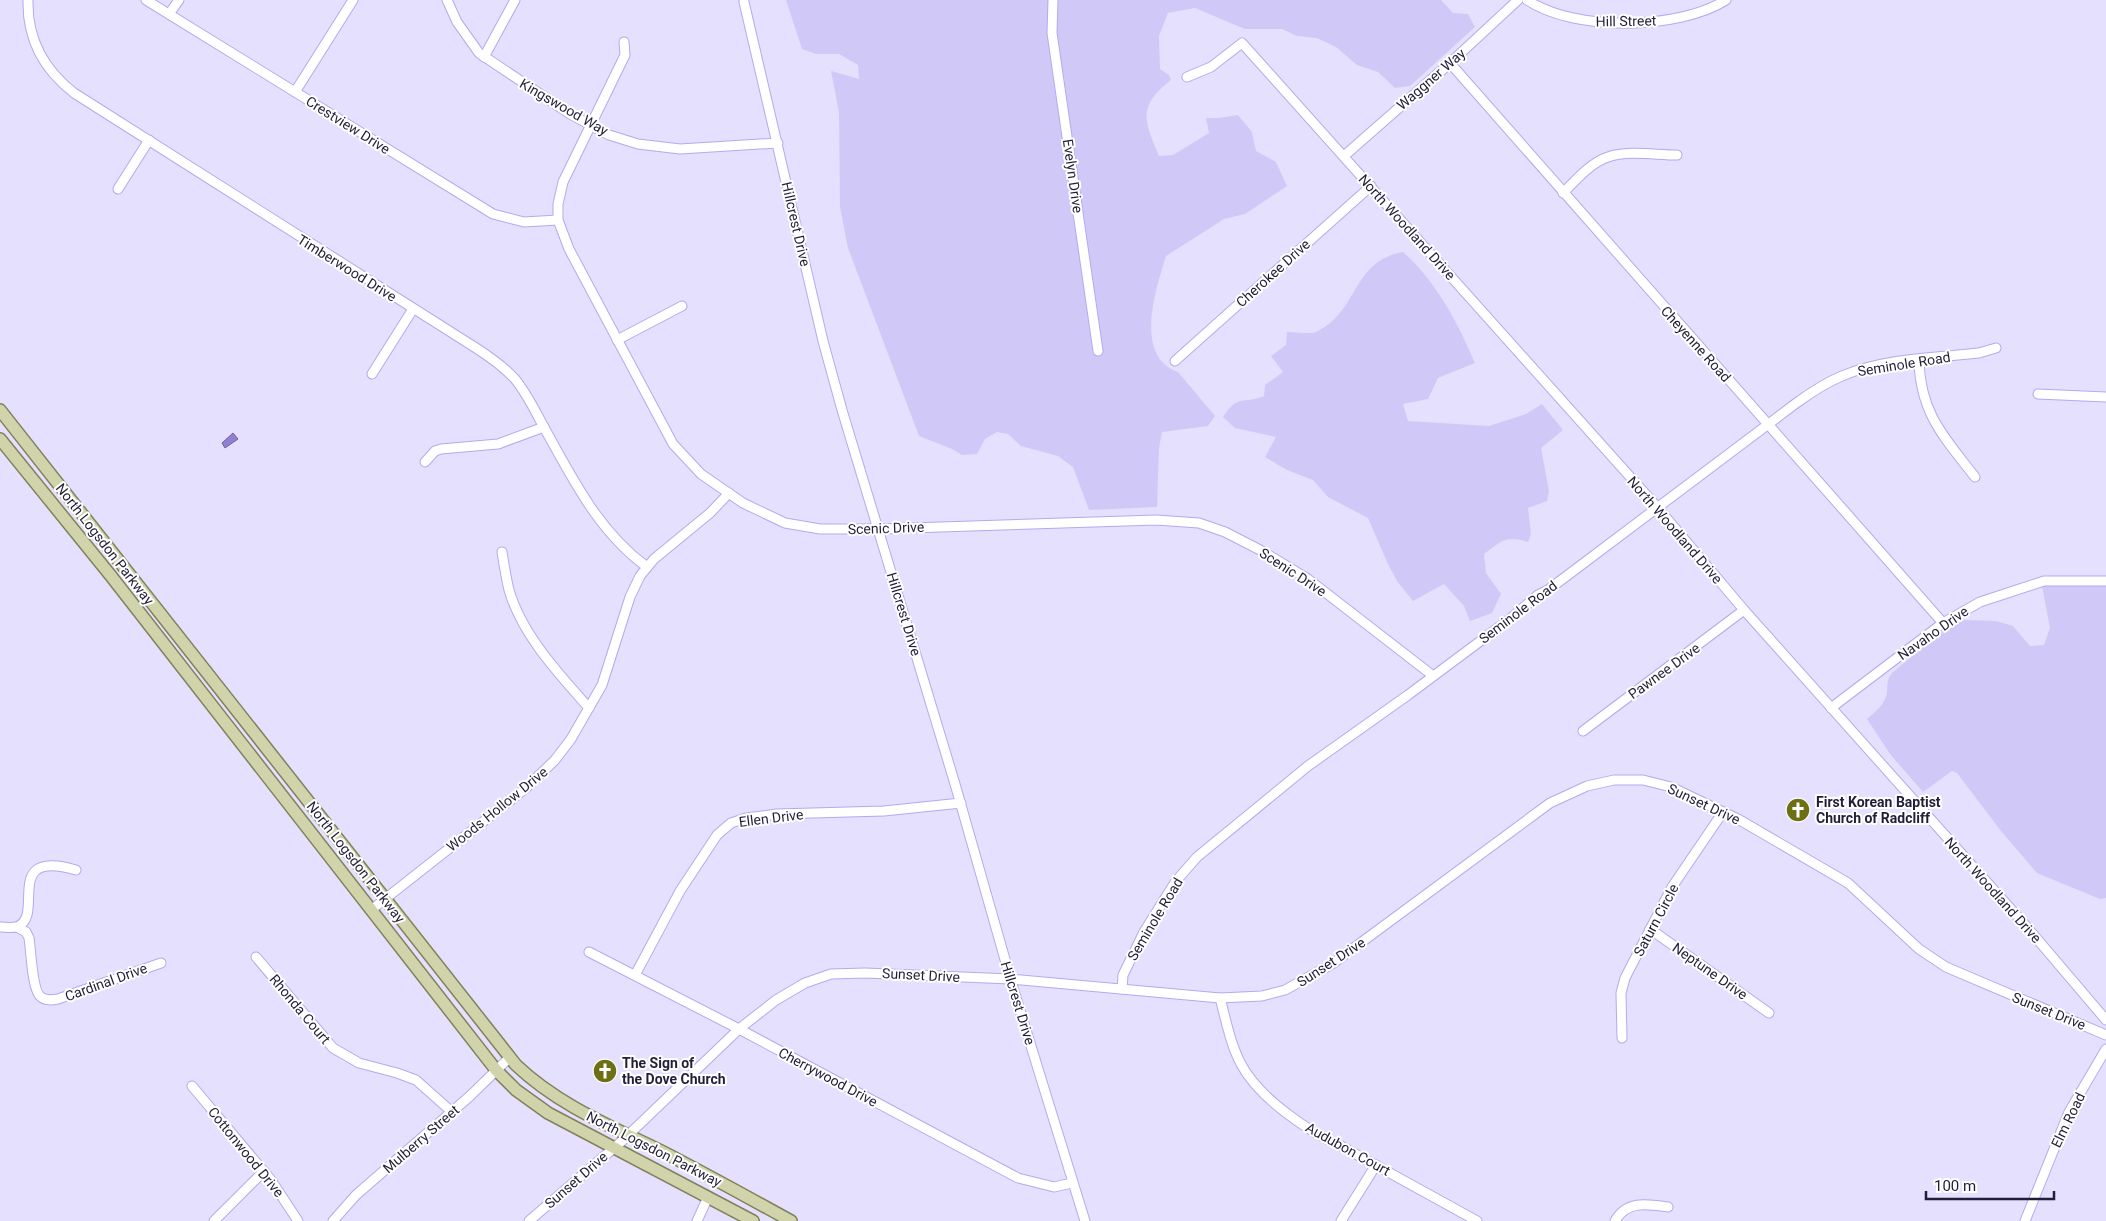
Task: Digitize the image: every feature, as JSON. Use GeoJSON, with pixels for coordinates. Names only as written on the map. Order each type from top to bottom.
{"type":"FeatureCollection","features":[{"type":"Feature","properties":{"kind":"main road","name":"North Logsdon Parkway"},"geometry":{"type":"LineString","coordinates":[[0,410],[510,1057],[531,1079],[547,1091],[791,1221]]}},
{"type":"Feature","properties":{"kind":"main road","name":"North Logsdon Parkway"},"geometry":{"type":"LineString","coordinates":[[0,439],[111,576],[496,1070],[516,1090],[540,1108],[754,1221]]}},
{"type":"Feature","properties":{"kind":"main road"},"geometry":{"type":"LineString","coordinates":[[62,517],[77,507]]}},
{"type":"Feature","properties":{"kind":"street","name":"Timberwood Drive"},"geometry":{"type":"LineString","coordinates":[[28,0],[29,22],[35,45],[55,76],[74,93],[476,348],[502,367],[524,391],[597,518],[623,547],[647,567]]}},
{"type":"Feature","properties":{"kind":"street","name":"Crestview Drive"},"geometry":{"type":"LineString","coordinates":[[146,0],[493,214],[513,221],[558,220]]}},
{"type":"Feature","properties":{"kind":"street"},"geometry":{"type":"LineString","coordinates":[[169,14],[179,0]]}},
{"type":"Feature","properties":{"kind":"street"},"geometry":{"type":"LineString","coordinates":[[295,92],[353,0]]}},
{"type":"Feature","properties":{"kind":"street","name":"Kingswood Way"},"geometry":{"type":"LineString","coordinates":[[447,0],[464,34],[484,57],[590,126],[624,140],[662,148],[693,149],[778,143]]}},
{"type":"Feature","properties":{"kind":"street"},"geometry":{"type":"LineString","coordinates":[[484,57],[515,0]]}},
{"type":"Feature","properties":{"kind":"street","name":"Evelyn Drive"},"geometry":{"type":"LineString","coordinates":[[1053,0],[1052,34],[1098,351]]}},
{"type":"Feature","properties":{"kind":"street","name":"Waggner Way"},"geometry":{"type":"LineString","coordinates":[[1344,156],[1450,64],[1518,0]]}},
{"type":"Feature","properties":{"kind":"street","name":"Hill Street"},"geometry":{"type":"LineString","coordinates":[[1527,0],[1547,12],[1564,17],[1599,22],[1654,21],[1690,16],[1726,0]]}},
{"type":"Feature","properties":{"kind":"street","name":"Hillcrest Drive"},"geometry":{"type":"LineString","coordinates":[[744,2],[823,341],[1084,1221]]}},
{"type":"Feature","properties":{"kind":"street","name":"Scenic Drive"},"geometry":{"type":"LineString","coordinates":[[624,42],[625,55],[560,192],[558,220],[574,260],[681,455],[701,474],[729,493],[775,519],[797,526],[879,529],[1156,520],[1199,522],[1225,532],[1286,564],[1340,603],[1432,675]]}},
{"type":"Feature","properties":{"kind":"street","name":"North Woodland Drive"},"geometry":{"type":"LineString","coordinates":[[1187,77],[1211,68],[1242,43],[1658,508],[1744,610],[2106,1020]]}},
{"type":"Feature","properties":{"kind":"street","name":"Cheyenne Road"},"geometry":{"type":"LineString","coordinates":[[1450,64],[1943,624]]}},
{"type":"Feature","properties":{"kind":"street"},"geometry":{"type":"LineString","coordinates":[[118,189],[149,140]]}},
{"type":"Feature","properties":{"kind":"street"},"geometry":{"type":"LineString","coordinates":[[1563,193],[1592,167],[1608,157],[1626,154],[1677,155]]}},
{"type":"Feature","properties":{"kind":"street","name":"Cherokee Drive"},"geometry":{"type":"LineString","coordinates":[[1175,361],[1371,186]]}},
{"type":"Feature","properties":{"kind":"street"},"geometry":{"type":"LineString","coordinates":[[617,340],[682,306]]}},
{"type":"Feature","properties":{"kind":"street"},"geometry":{"type":"LineString","coordinates":[[372,374],[413,309]]}},
{"type":"Feature","properties":{"kind":"street","name":"Seminole Road"},"geometry":{"type":"LineString","coordinates":[[1122,989],[1123,975],[1144,932],[1167,894],[1186,869],[1308,766],[1408,695],[1432,675],[1658,508],[1804,397],[1842,376],[1873,366],[1980,352],[1996,348]]}},
{"type":"Feature","properties":{"kind":"street"},"geometry":{"type":"LineString","coordinates":[[1919,360],[1924,398],[1930,414],[1938,430],[1975,477]]}},
{"type":"Feature","properties":{"kind":"street"},"geometry":{"type":"LineString","coordinates":[[2038,394],[2106,397]]}},
{"type":"Feature","properties":{"kind":"street"},"geometry":{"type":"LineString","coordinates":[[425,462],[435,451],[498,444],[544,427]]}},
{"type":"Feature","properties":{"kind":"street","name":"Woods Hollow Drive"},"geometry":{"type":"LineString","coordinates":[[371,910],[546,770],[571,738],[607,674],[630,597],[647,567],[729,493]]}},
{"type":"Feature","properties":{"kind":"street"},"geometry":{"type":"LineString","coordinates":[[502,552],[509,589],[525,624],[536,643],[589,708]]}},
{"type":"Feature","properties":{"kind":"street","name":"Navaho Drive"},"geometry":{"type":"LineString","coordinates":[[1832,708],[1943,624],[1980,602],[2026,586],[2058,580],[2106,581]]}},
{"type":"Feature","properties":{"kind":"street","name":"Pawnee Drive"},"geometry":{"type":"LineString","coordinates":[[1583,731],[1744,610]]}},
{"type":"Feature","properties":{"kind":"street"},"geometry":{"type":"LineString","coordinates":[[202,695],[216,684]]}},
{"type":"Feature","properties":{"kind":"street","name":"Sunset Drive"},"geometry":{"type":"LineString","coordinates":[[529,1221],[614,1148],[739,1029],[790,991],[832,974],[865,973],[1011,979],[1220,998],[1262,996],[1285,990],[1304,981],[1347,953],[1550,803],[1580,789],[1614,780],[1642,780],[1671,787],[1723,812],[1848,883],[1919,949],[1946,967],[2106,1035]]}},
{"type":"Feature","properties":{"kind":"street","name":"Ellen Drive"},"geometry":{"type":"LineString","coordinates":[[635,975],[680,891],[717,835],[731,823],[746,818],[777,814],[884,811],[961,803]]}},
{"type":"Feature","properties":{"kind":"street","name":"Saturn Circle"},"geometry":{"type":"LineString","coordinates":[[1622,1038],[1620,1008],[1623,986],[1672,887],[1723,812]]}},
{"type":"Feature","properties":{"kind":"street"},"geometry":{"type":"LineString","coordinates":[[0,928],[16,927],[26,915],[27,882],[34,870],[48,866],[76,870]]}},
{"type":"Feature","properties":{"kind":"street","name":"Cardinal Drive"},"geometry":{"type":"LineString","coordinates":[[16,927],[26,932],[29,938],[36,988],[40,997],[45,999],[58,999],[161,963]]}},
{"type":"Feature","properties":{"kind":"street","name":"Neptune Drive"},"geometry":{"type":"LineString","coordinates":[[1650,929],[1769,1013]]}},
{"type":"Feature","properties":{"kind":"street","name":"Cherrywood Drive"},"geometry":{"type":"LineString","coordinates":[[589,952],[739,1029],[1018,1178],[1054,1187],[1072,1183]]}},
{"type":"Feature","properties":{"kind":"street","name":"Rhonda Court"},"geometry":{"type":"LineString","coordinates":[[256,957],[333,1048],[359,1063],[416,1080],[452,1112]]}},
{"type":"Feature","properties":{"kind":"street","name":"Audubon Court"},"geometry":{"type":"LineString","coordinates":[[1220,998],[1237,1055],[1245,1071],[1258,1087],[1286,1112],[1322,1138],[1477,1221]]}},
{"type":"Feature","properties":{"kind":"street","name":"Elm Road"},"geometry":{"type":"LineString","coordinates":[[2025,1221],[2069,1112],[2106,1049]]}},
{"type":"Feature","properties":{"kind":"street","name":"Mulberry Street"},"geometry":{"type":"LineString","coordinates":[[333,1221],[356,1195],[452,1112],[510,1057]]}},
{"type":"Feature","properties":{"kind":"street","name":"Cottonwood Drive"},"geometry":{"type":"LineString","coordinates":[[192,1086],[264,1171],[298,1221]]}},
{"type":"Feature","properties":{"kind":"street"},"geometry":{"type":"LineString","coordinates":[[1341,1221],[1376,1166]]}},
{"type":"Feature","properties":{"kind":"street"},"geometry":{"type":"LineString","coordinates":[[214,1221],[264,1171]]}},
{"type":"Feature","properties":{"kind":"street"},"geometry":{"type":"LineString","coordinates":[[697,1221],[708,1197]]}},
{"type":"Feature","properties":{"kind":"street"},"geometry":{"type":"LineString","coordinates":[[1615,1221],[1629,1206],[1668,1207]]}},
{"type":"Feature","properties":{"kind":"shaded area"},"geometry":{"type":"Polygon","coordinates":[[[786,0],[1441,0],[1453,13],[1468,14],[1475,27],[1410,86],[1395,88],[1378,72],[1357,65],[1336,47],[1317,38],[1297,36],[1282,29],[1245,29],[1195,8],[1168,13],[1159,36],[1160,69],[1169,75],[1171,80],[1153,98],[1148,106],[1147,115],[1147,123],[1159,156],[1173,155],[1209,133],[1206,118],[1238,115],[1252,132],[1256,151],[1276,162],[1287,186],[1245,214],[1224,219],[1166,256],[1157,286],[1151,320],[1152,337],[1156,352],[1164,364],[1178,372],[1215,416],[1208,426],[1162,432],[1159,448],[1157,507],[1089,510],[1073,467],[1058,456],[1021,446],[1008,434],[997,432],[985,439],[977,454],[962,455],[919,436],[848,248],[840,207],[839,112],[831,71],[859,79],[858,65],[839,54],[816,54],[802,49],[786,0]]]}},
{"type":"Feature","properties":{"kind":"shaded area"},"geometry":{"type":"Polygon","coordinates":[[[1403,252],[1415,263],[1436,289],[1461,333],[1475,363],[1438,378],[1428,399],[1403,404],[1408,421],[1489,426],[1526,414],[1542,404],[1563,430],[1541,448],[1549,491],[1547,501],[1528,508],[1531,534],[1528,542],[1514,539],[1504,540],[1484,554],[1486,573],[1501,594],[1492,613],[1470,621],[1464,606],[1444,584],[1413,601],[1397,581],[1368,518],[1328,497],[1313,480],[1287,470],[1265,457],[1276,437],[1235,428],[1223,417],[1237,402],[1264,396],[1265,385],[1283,372],[1271,356],[1286,345],[1287,332],[1307,333],[1318,331],[1331,322],[1341,311],[1374,265],[1386,257],[1403,252]]]}},
{"type":"Feature","properties":{"kind":"shaded area"},"geometry":{"type":"Polygon","coordinates":[[[233,433],[238,439],[225,448],[222,443],[233,433]]]}},
{"type":"Feature","properties":{"kind":"shaded area"},"geometry":{"type":"Polygon","coordinates":[[[2042,586],[2106,586],[2106,898],[2100,899],[2037,873],[2001,831],[1957,773],[1952,771],[1923,792],[1890,754],[1867,719],[1885,700],[1888,680],[1892,673],[1943,630],[1964,620],[1996,621],[2013,626],[2030,646],[2044,645],[2050,628],[2042,586]]]}},
{"type":"Feature","properties":{"kind":"place","name":"First Korean Baptist Church of Radcliff"},"geometry":{"type":"Point","coordinates":[1798,810]}},
{"type":"Feature","properties":{"kind":"place","name":"The Sign of the Dove Church"},"geometry":{"type":"Point","coordinates":[605,1071]}}]}
